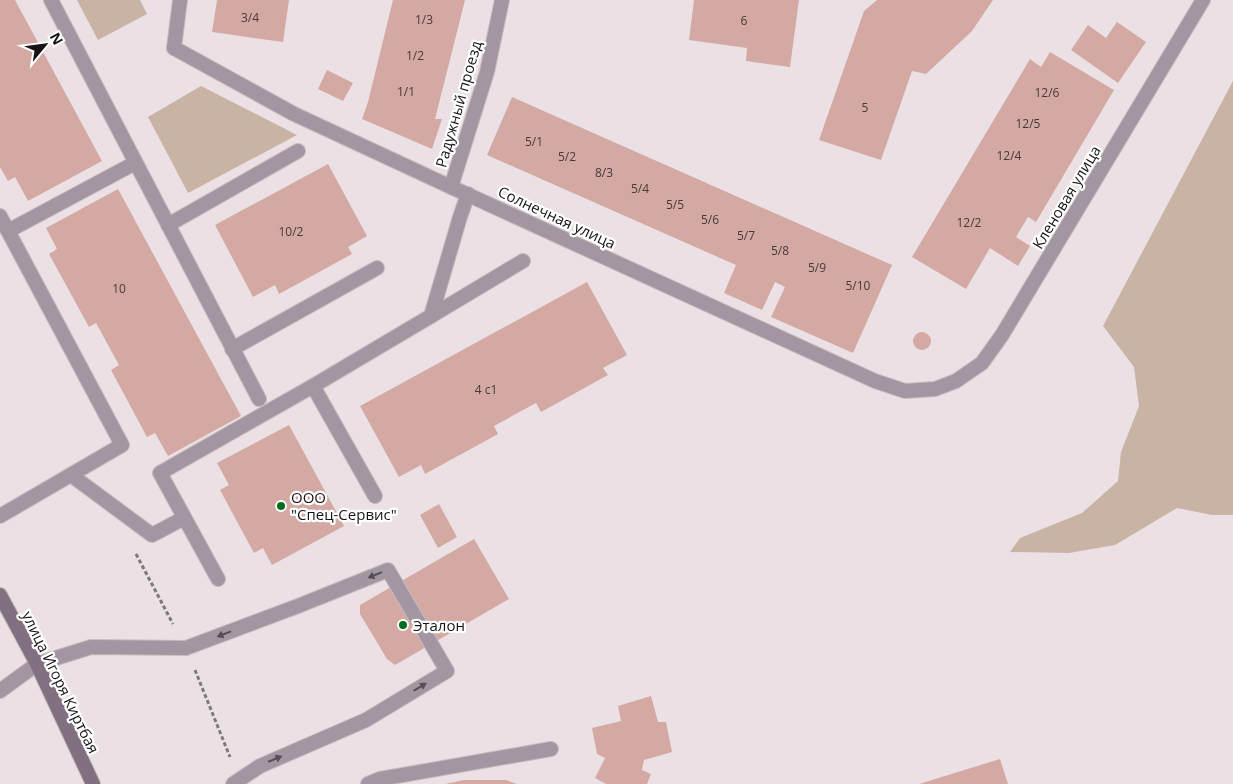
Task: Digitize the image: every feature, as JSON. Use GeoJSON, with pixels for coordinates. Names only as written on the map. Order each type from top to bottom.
{"type":"FeatureCollection","features":[{"type":"Feature","properties":{"kind":"main road","name":"улица Игоря Киртбая"},"geometry":{"type":"LineString","coordinates":[[0,595],[37,664],[92,784]]}},
{"type":"Feature","properties":{"kind":"street"},"geometry":{"type":"LineString","coordinates":[[51,0],[259,399]]}},
{"type":"Feature","properties":{"kind":"street","name":"Солнечная улица"},"geometry":{"type":"LineString","coordinates":[[180,0],[174,48],[294,114],[874,381],[905,391],[935,389]]}},
{"type":"Feature","properties":{"kind":"street","name":"Радужный проезд"},"geometry":{"type":"LineString","coordinates":[[451,187],[487,72],[502,0]]}},
{"type":"Feature","properties":{"kind":"street","name":"Кленовая улица"},"geometry":{"type":"LineString","coordinates":[[935,389],[956,380],[982,363],[1002,335],[1203,0]]}},
{"type":"Feature","properties":{"kind":"street"},"geometry":{"type":"LineString","coordinates":[[168,225],[298,151]]}},
{"type":"Feature","properties":{"kind":"street"},"geometry":{"type":"LineString","coordinates":[[8,231],[136,163]]}},
{"type":"Feature","properties":{"kind":"street"},"geometry":{"type":"LineString","coordinates":[[432,316],[468,194]]}},
{"type":"Feature","properties":{"kind":"street"},"geometry":{"type":"LineString","coordinates":[[0,216],[122,445],[0,516]]}},
{"type":"Feature","properties":{"kind":"street"},"geometry":{"type":"LineString","coordinates":[[218,579],[160,473],[314,386],[523,261]]}},
{"type":"Feature","properties":{"kind":"street"},"geometry":{"type":"LineString","coordinates":[[232,349],[377,268]]}},
{"type":"Feature","properties":{"kind":"street"},"geometry":{"type":"LineString","coordinates":[[314,386],[375,496]]}},
{"type":"Feature","properties":{"kind":"street"},"geometry":{"type":"LineString","coordinates":[[71,475],[152,535],[184,518]]}},
{"type":"Feature","properties":{"kind":"street"},"geometry":{"type":"LineString","coordinates":[[0,691],[37,664],[91,646],[186,648],[388,570],[447,671],[366,720],[260,766],[234,784]]}},
{"type":"Feature","properties":{"kind":"street"},"geometry":{"type":"LineString","coordinates":[[368,784],[380,779],[551,749]]}},
{"type":"Feature","properties":{"kind":"shaded area"},"geometry":{"type":"Polygon","coordinates":[[[77,0],[140,0],[147,14],[98,40],[77,0]]]}},
{"type":"Feature","properties":{"kind":"shaded area"},"geometry":{"type":"Polygon","coordinates":[[[1233,81],[1233,515],[1212,515],[1177,508],[1115,545],[1069,553],[1010,552],[1020,538],[1082,513],[1118,481],[1121,452],[1139,406],[1134,367],[1103,326],[1233,81]]]}},
{"type":"Feature","properties":{"kind":"shaded area"},"geometry":{"type":"Polygon","coordinates":[[[201,86],[297,135],[188,193],[148,117],[201,86]]]}},
{"type":"Feature","properties":{"kind":"building"},"geometry":{"type":"Polygon","coordinates":[[[0,0],[15,0],[102,161],[28,201],[15,177],[8,181],[0,167],[0,0]]]}},
{"type":"Feature","properties":{"kind":"building"},"geometry":{"type":"Polygon","coordinates":[[[217,0],[289,0],[283,42],[212,32],[217,0]]]}},
{"type":"Feature","properties":{"kind":"building"},"geometry":{"type":"Polygon","coordinates":[[[393,0],[465,0],[435,119],[442,119],[432,149],[362,119],[368,102],[393,0]]]}},
{"type":"Feature","properties":{"kind":"building"},"geometry":{"type":"Polygon","coordinates":[[[694,0],[799,0],[790,67],[746,61],[747,48],[689,40],[694,0]]]}},
{"type":"Feature","properties":{"kind":"building"},"geometry":{"type":"Polygon","coordinates":[[[877,0],[993,0],[972,31],[926,74],[912,71],[881,160],[819,140],[864,11],[877,0]]]}},
{"type":"Feature","properties":{"kind":"building"},"geometry":{"type":"Polygon","coordinates":[[[1117,22],[1146,42],[1118,83],[1071,50],[1088,25],[1106,38],[1117,22]]]}},
{"type":"Feature","properties":{"kind":"building"},"geometry":{"type":"Polygon","coordinates":[[[1050,52],[1114,90],[1036,222],[1028,217],[1016,237],[1030,246],[1018,266],[990,248],[966,289],[912,257],[1030,59],[1041,67],[1050,52]]]}},
{"type":"Feature","properties":{"kind":"building"},"geometry":{"type":"Polygon","coordinates":[[[327,70],[353,83],[343,101],[318,89],[327,70]]]}},
{"type":"Feature","properties":{"kind":"building"},"geometry":{"type":"Polygon","coordinates":[[[512,97],[892,265],[853,353],[771,317],[785,287],[775,282],[762,310],[724,293],[736,265],[487,155],[512,97]]]}},
{"type":"Feature","properties":{"kind":"building"},"geometry":{"type":"Polygon","coordinates":[[[328,164],[367,236],[348,247],[352,254],[279,294],[275,285],[253,297],[215,225],[328,164]]]}},
{"type":"Feature","properties":{"kind":"building"},"geometry":{"type":"Polygon","coordinates":[[[118,189],[241,416],[168,456],[155,433],[147,437],[111,370],[119,365],[96,323],[89,327],[49,254],[57,249],[46,228],[118,189]]]}},
{"type":"Feature","properties":{"kind":"building"},"geometry":{"type":"Polygon","coordinates":[[[587,282],[627,355],[603,368],[608,375],[541,412],[536,403],[494,426],[498,434],[425,474],[421,465],[399,477],[360,406],[587,282]]]}},
{"type":"Feature","properties":{"kind":"building"},"geometry":{"type":"Polygon","coordinates":[[[918,332],[926,332],[931,337],[929,348],[918,350],[913,345],[913,337],[918,332]]]}},
{"type":"Feature","properties":{"kind":"building","name":"ООО \"Спец-Сервис\""},"geometry":{"type":"Polygon","coordinates":[[[289,425],[344,526],[272,565],[263,548],[254,553],[220,490],[229,485],[217,463],[289,425]]]}},
{"type":"Feature","properties":{"kind":"building"},"geometry":{"type":"Polygon","coordinates":[[[439,504],[457,537],[438,548],[420,515],[439,504]]]}},
{"type":"Feature","properties":{"kind":"building"},"geometry":{"type":"Polygon","coordinates":[[[474,539],[509,599],[395,665],[387,659],[360,614],[360,605],[474,539]]]}},
{"type":"Feature","properties":{"kind":"building"},"geometry":{"type":"Polygon","coordinates":[[[651,696],[658,722],[666,722],[672,752],[644,760],[642,770],[651,774],[647,784],[606,784],[595,778],[605,758],[597,754],[592,728],[621,721],[618,706],[651,696]]]}},
{"type":"Feature","properties":{"kind":"building"},"geometry":{"type":"Polygon","coordinates":[[[1000,759],[1008,784],[919,784],[1000,759]]]}},
{"type":"Feature","properties":{"kind":"building"},"geometry":{"type":"Polygon","coordinates":[[[464,780],[506,780],[517,784],[445,784],[464,780]]]}},
{"type":"Feature","properties":{"kind":"place","name":"ООО \"Спец-Сервис\""},"geometry":{"type":"Point","coordinates":[281,506]}},
{"type":"Feature","properties":{"kind":"place","name":"Эталон"},"geometry":{"type":"Point","coordinates":[403,625]}}]}
